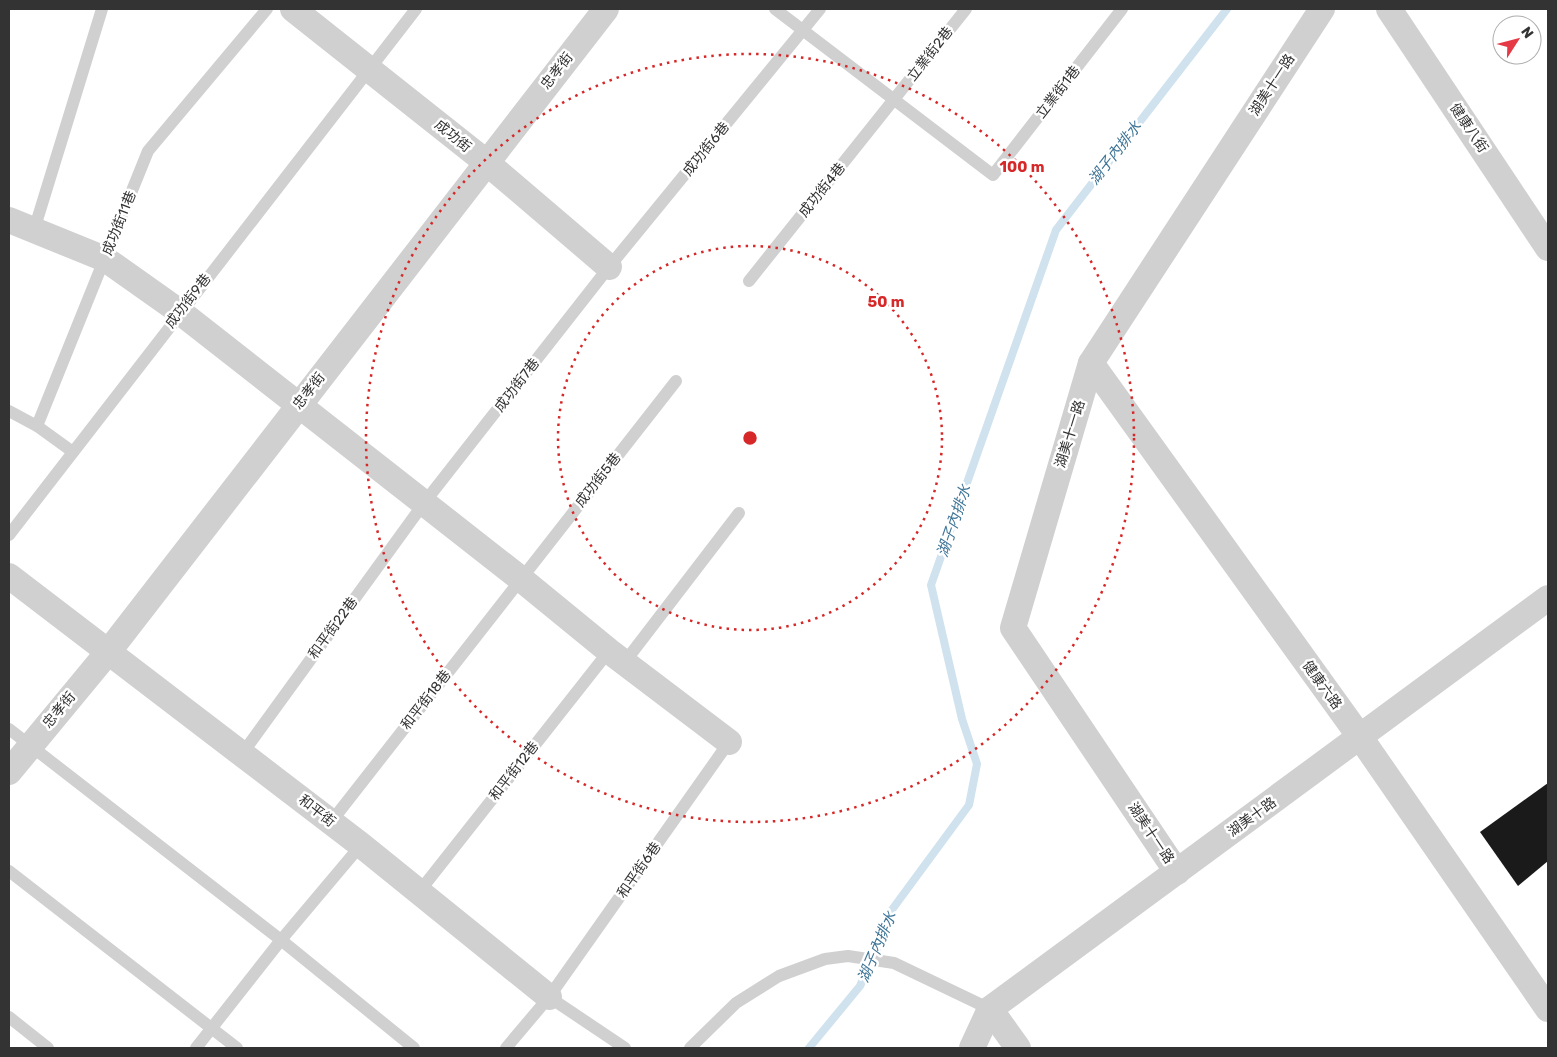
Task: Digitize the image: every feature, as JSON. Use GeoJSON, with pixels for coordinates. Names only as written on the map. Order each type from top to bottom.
{"type":"FeatureCollection","features":[{"type":"Feature","properties":{"kind":"street","name":"成功街"},"geometry":{"type":"LineString","coordinates":[[294,9],[486,162],[609,267]]}},
{"type":"Feature","properties":{"kind":"street","name":"忠孝街"},"geometry":{"type":"LineString","coordinates":[[9,772],[109,651],[606,9]]}},
{"type":"Feature","properties":{"kind":"street","name":"湖美十一路"},"geometry":{"type":"LineString","coordinates":[[1177,872],[1013,628],[1091,363],[1322,9]]}},
{"type":"Feature","properties":{"kind":"street","name":"健康八街"},"geometry":{"type":"LineString","coordinates":[[1389,9],[1548,248]]}},
{"type":"Feature","properties":{"kind":"street"},"geometry":{"type":"LineString","coordinates":[[9,220],[105,259],[180,312],[521,579],[617,657],[729,742]]}},
{"type":"Feature","properties":{"kind":"street","name":"健康六路"},"geometry":{"type":"LineString","coordinates":[[1091,363],[1360,737],[1548,1009]]}},
{"type":"Feature","properties":{"kind":"street","name":"和平街"},"geometry":{"type":"LineString","coordinates":[[9,576],[361,845],[549,997]]}},
{"type":"Feature","properties":{"kind":"street","name":"湖美十路"},"geometry":{"type":"LineString","coordinates":[[972,1048],[990,1009],[1548,598]]}},
{"type":"Feature","properties":{"kind":"street"},"geometry":{"type":"LineString","coordinates":[[990,1009],[1018,1048]]}},
{"type":"Feature","properties":{"kind":"lane"},"geometry":{"type":"LineString","coordinates":[[34,230],[102,9]]}},
{"type":"Feature","properties":{"kind":"lane","name":"成功街11巷"},"geometry":{"type":"LineString","coordinates":[[37,426],[148,151],[267,9]]}},
{"type":"Feature","properties":{"kind":"lane","name":"成功街9巷"},"geometry":{"type":"LineString","coordinates":[[9,535],[416,9]]}},
{"type":"Feature","properties":{"kind":"lane"},"geometry":{"type":"LineString","coordinates":[[775,9],[894,99]]}},
{"type":"Feature","properties":{"kind":"lane","name":"成功街6巷"},"geometry":{"type":"LineString","coordinates":[[609,267],[820,9]]}},
{"type":"Feature","properties":{"kind":"lane","name":"立業街2巷"},"geometry":{"type":"LineString","coordinates":[[894,99],[966,9]]}},
{"type":"Feature","properties":{"kind":"lane","name":"立業街1巷"},"geometry":{"type":"LineString","coordinates":[[894,99],[993,175],[1122,9]]}},
{"type":"Feature","properties":{"kind":"lane","name":"成功街4巷"},"geometry":{"type":"LineString","coordinates":[[749,281],[894,99]]}},
{"type":"Feature","properties":{"kind":"lane","name":"成功街7巷"},"geometry":{"type":"LineString","coordinates":[[424,503],[609,267]]}},
{"type":"Feature","properties":{"kind":"lane","name":"成功街5巷"},"geometry":{"type":"LineString","coordinates":[[521,579],[676,381]]}},
{"type":"Feature","properties":{"kind":"lane"},"geometry":{"type":"LineString","coordinates":[[9,411],[37,426],[73,452]]}},
{"type":"Feature","properties":{"kind":"lane","name":"和平街22巷"},"geometry":{"type":"LineString","coordinates":[[242,754],[424,503]]}},
{"type":"Feature","properties":{"kind":"lane","name":"和平街12巷"},"geometry":{"type":"LineString","coordinates":[[419,892],[739,513]]}},
{"type":"Feature","properties":{"kind":"lane","name":"和平街18巷"},"geometry":{"type":"LineString","coordinates":[[331,822],[521,579]]}},
{"type":"Feature","properties":{"kind":"lane"},"geometry":{"type":"LineString","coordinates":[[9,729],[281,940],[414,1048]]}},
{"type":"Feature","properties":{"kind":"lane","name":"和平街6巷"},"geometry":{"type":"LineString","coordinates":[[506,1048],[549,997],[729,742]]}},
{"type":"Feature","properties":{"kind":"lane"},"geometry":{"type":"LineString","coordinates":[[196,1048],[281,940],[361,845]]}},
{"type":"Feature","properties":{"kind":"lane"},"geometry":{"type":"LineString","coordinates":[[9,871],[237,1048]]}},
{"type":"Feature","properties":{"kind":"lane"},"geometry":{"type":"LineString","coordinates":[[690,1048],[736,1002],[779,976],[825,959],[848,956],[894,963],[990,1009]]}},
{"type":"Feature","properties":{"kind":"lane","name":"和平街"},"geometry":{"type":"LineString","coordinates":[[549,997],[624,1048]]}},
{"type":"Feature","properties":{"kind":"lane"},"geometry":{"type":"LineString","coordinates":[[9,1018],[48,1048]]}},
{"type":"Feature","properties":{"kind":"building"},"geometry":{"type":"Polygon","coordinates":[[[1548,783],[1548,861],[1518,886],[1480,832],[1548,783]]]}},
{"type":"Feature","properties":{"kind":"waterway","name":"湖子內排水"},"geometry":{"type":"LineString","coordinates":[[809,1048],[860,986],[882,938],[891,911],[969,805],[977,764],[962,719],[931,585],[1056,230],[1227,9]]}}]}
